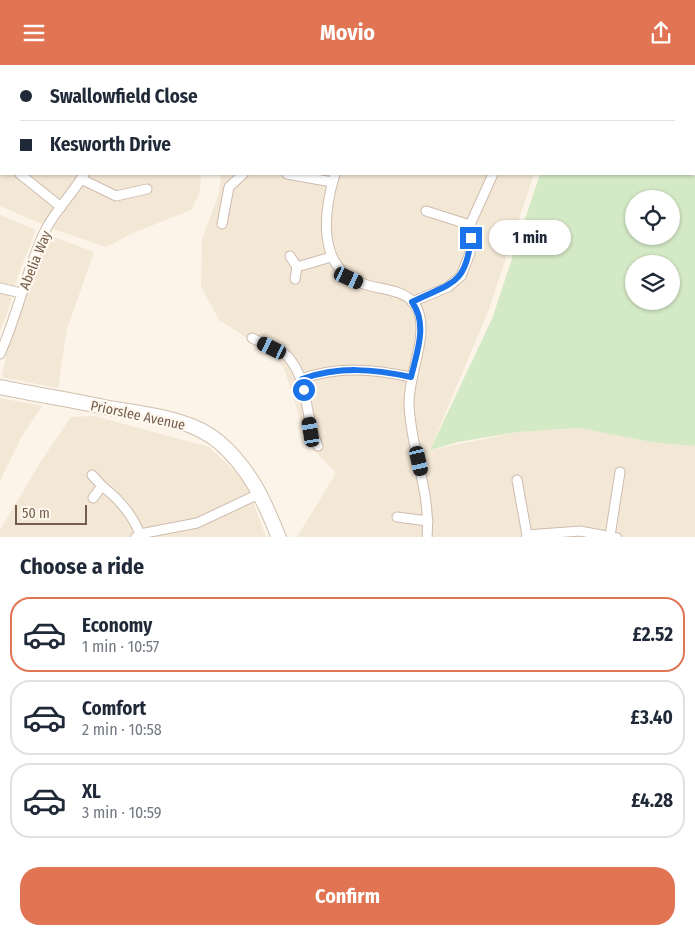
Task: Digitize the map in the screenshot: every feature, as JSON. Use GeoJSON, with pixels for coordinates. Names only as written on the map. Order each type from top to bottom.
{"type":"FeatureCollection","features":[{"type":"Feature","properties":{"kind":"street"},"geometry":{"type":"LineString","coordinates":[[21,175],[61,207]]}},
{"type":"Feature","properties":{"kind":"street"},"geometry":{"type":"LineString","coordinates":[[222,224],[229,187],[242,175]]}},
{"type":"Feature","properties":{"kind":"street"},"geometry":{"type":"LineString","coordinates":[[299,175],[334,178],[327,210],[330,257],[349,278],[362,284],[390,289],[412,302],[419,311],[421,324],[411,377],[409,403],[412,428],[425,488],[428,521],[427,537]]}},
{"type":"Feature","properties":{"kind":"street"},"geometry":{"type":"LineString","coordinates":[[412,302],[448,287],[460,276],[470,253],[470,225],[493,175]]}},
{"type":"Feature","properties":{"kind":"street"},"geometry":{"type":"LineString","coordinates":[[83,176],[116,196],[148,189]]}},
{"type":"Feature","properties":{"kind":"street","name":"Abelia Way"},"geometry":{"type":"LineString","coordinates":[[0,354],[14,322],[21,293],[46,229],[83,176]]}},
{"type":"Feature","properties":{"kind":"street"},"geometry":{"type":"LineString","coordinates":[[426,211],[470,225]]}},
{"type":"Feature","properties":{"kind":"street"},"geometry":{"type":"LineString","coordinates":[[290,256],[297,267],[295,279]]}},
{"type":"Feature","properties":{"kind":"street"},"geometry":{"type":"LineString","coordinates":[[297,267],[330,257]]}},
{"type":"Feature","properties":{"kind":"street"},"geometry":{"type":"LineString","coordinates":[[0,288],[21,293]]}},
{"type":"Feature","properties":{"kind":"street"},"geometry":{"type":"LineString","coordinates":[[252,338],[288,357],[302,379],[311,432],[318,446]]}},
{"type":"Feature","properties":{"kind":"street"},"geometry":{"type":"LineString","coordinates":[[302,379],[322,372],[345,369],[378,370],[411,377]]}},
{"type":"Feature","properties":{"kind":"street","name":"Priorslee Avenue"},"geometry":{"type":"LineString","coordinates":[[0,387],[160,418],[191,427],[218,441],[240,463],[261,493],[279,537]]}},
{"type":"Feature","properties":{"kind":"street"},"geometry":{"type":"LineString","coordinates":[[517,480],[527,536],[580,531],[614,537],[620,472]]}},
{"type":"Feature","properties":{"kind":"street"},"geometry":{"type":"LineString","coordinates":[[92,475],[125,507],[138,536],[197,523],[261,493]]}},
{"type":"Feature","properties":{"kind":"street"},"geometry":{"type":"LineString","coordinates":[[93,498],[102,485]]}},
{"type":"Feature","properties":{"kind":"street"},"geometry":{"type":"LineString","coordinates":[[397,517],[428,521]]}},
{"type":"Feature","properties":{"kind":"shaded area"},"geometry":{"type":"Polygon","coordinates":[[[0,175],[201,175],[200,192],[191,210],[133,233],[106,247],[54,229],[0,206],[0,175]]]}},
{"type":"Feature","properties":{"kind":"shaded area"},"geometry":{"type":"Polygon","coordinates":[[[221,175],[534,175],[489,309],[430,450],[518,432],[578,428],[657,443],[695,446],[695,537],[297,537],[336,473],[308,444],[284,368],[269,352],[219,320],[201,287],[202,239],[219,194],[221,175]]]}},
{"type":"Feature","properties":{"kind":"shaded area"},"geometry":{"type":"Polygon","coordinates":[[[0,215],[36,230],[16,281],[0,331],[0,215]]]}},
{"type":"Feature","properties":{"kind":"shaded area"},"geometry":{"type":"Polygon","coordinates":[[[51,236],[94,252],[67,329],[58,388],[2,377],[6,356],[36,269],[51,236]]]}},
{"type":"Feature","properties":{"kind":"shaded area"},"geometry":{"type":"Polygon","coordinates":[[[0,398],[42,406],[22,436],[0,481],[0,398]]]}},
{"type":"Feature","properties":{"kind":"shaded area"},"geometry":{"type":"Polygon","coordinates":[[[94,416],[209,447],[246,482],[266,537],[0,537],[0,530],[43,458],[71,417],[94,416]]]}},
{"type":"Feature","properties":{"kind":"green space"},"geometry":{"type":"Polygon","coordinates":[[[540,175],[695,176],[695,446],[657,443],[578,428],[518,432],[458,442],[430,450],[492,319],[540,175]]]}},
{"type":"Feature","properties":{"kind":"route"},"geometry":{"type":"LineString","coordinates":[[304,390],[302,379],[322,372],[345,369],[378,370],[411,377],[421,324],[419,311],[412,302],[429,293],[448,287],[460,276],[470,253],[471,238]]}}]}
